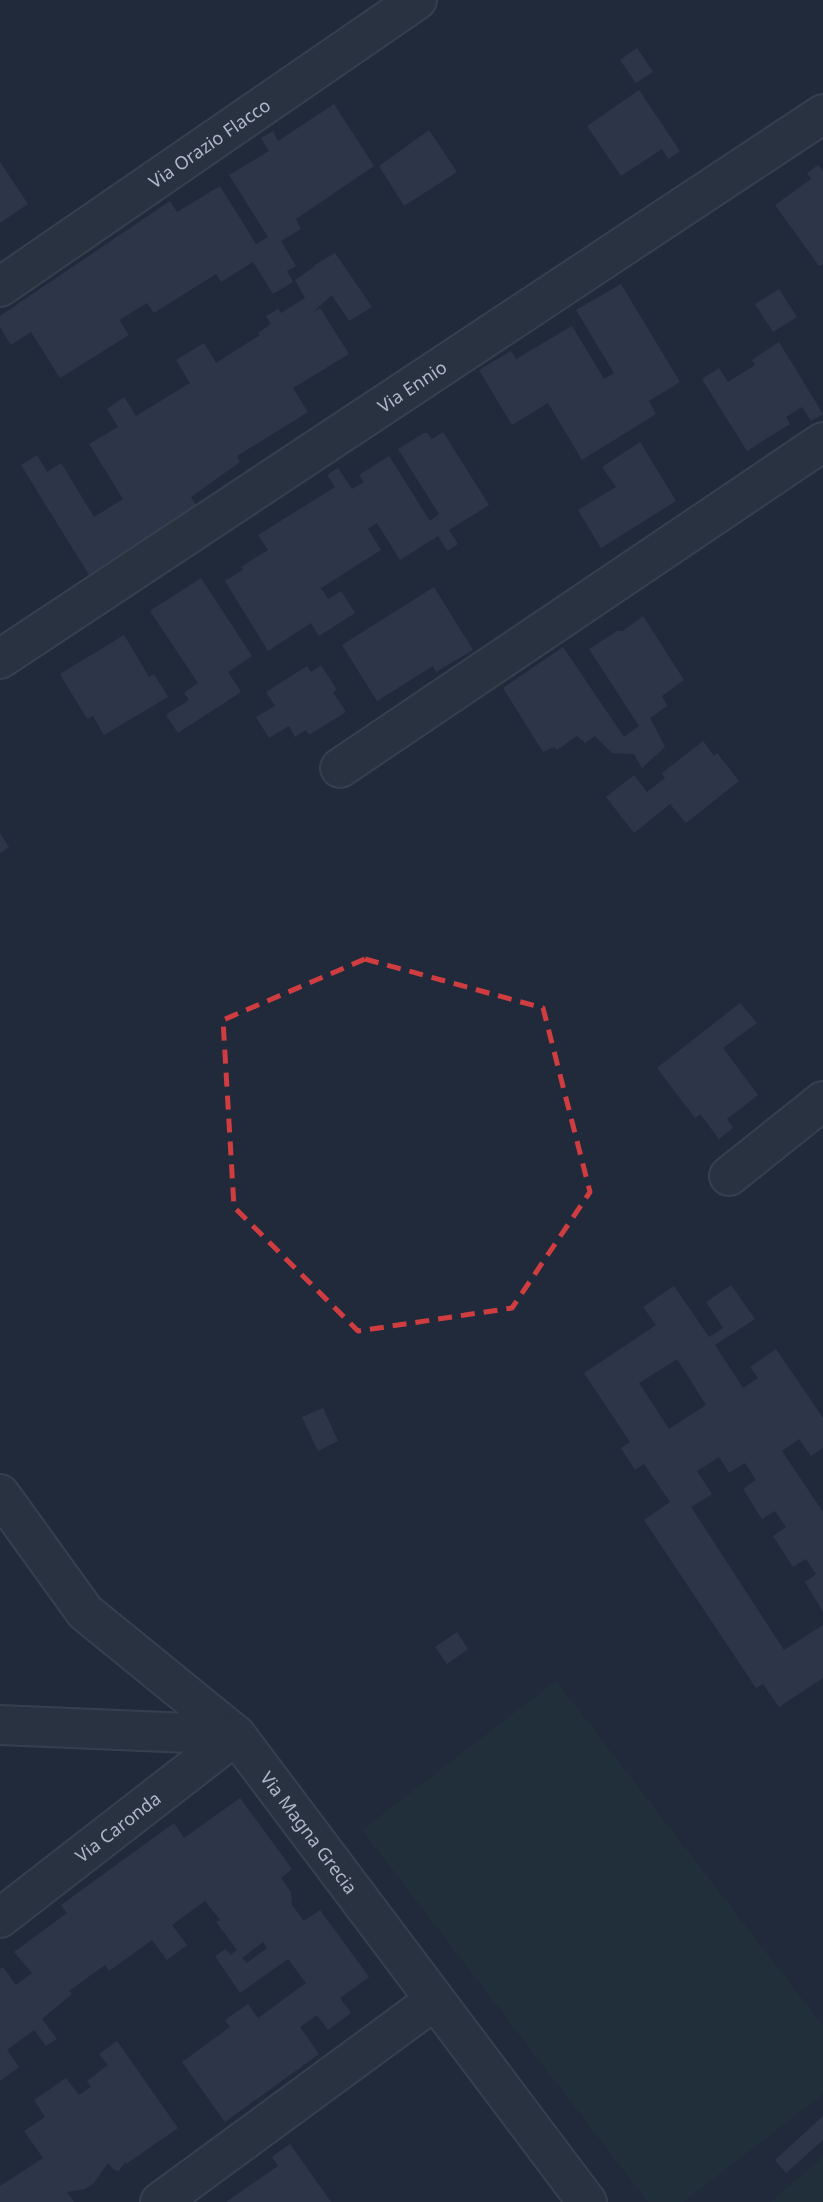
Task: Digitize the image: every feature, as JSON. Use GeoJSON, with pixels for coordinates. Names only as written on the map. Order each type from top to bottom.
{"type":"FeatureCollection","features":[{"type":"Feature","properties":{"kind":"street","name":"Via Orazio Flacco"},"geometry":{"type":"LineString","coordinates":[[0,287],[417,0]]}},
{"type":"Feature","properties":{"kind":"street","name":"Via Ennio"},"geometry":{"type":"LineString","coordinates":[[0,659],[823,114]]}},
{"type":"Feature","properties":{"kind":"street"},"geometry":{"type":"LineString","coordinates":[[340,768],[823,442]]}},
{"type":"Feature","properties":{"kind":"street"},"geometry":{"type":"LineString","coordinates":[[729,1176],[823,1101]]}},
{"type":"Feature","properties":{"kind":"street","name":"Via Magna Grecia"},"geometry":{"type":"LineString","coordinates":[[0,1494],[85,1612],[236,1735],[587,2202]]}},
{"type":"Feature","properties":{"kind":"street"},"geometry":{"type":"LineString","coordinates":[[0,1725],[236,1735]]}},
{"type":"Feature","properties":{"kind":"street","name":"Via Caronda"},"geometry":{"type":"LineString","coordinates":[[0,1918],[236,1735]]}},
{"type":"Feature","properties":{"kind":"street"},"geometry":{"type":"LineString","coordinates":[[160,2202],[435,2000]]}},
{"type":"Feature","properties":{"kind":"highlighted area"},"geometry":{"type":"Polygon","coordinates":[[[365,959],[543,1008],[590,1192],[512,1308],[358,1331],[234,1207],[223,1020],[365,959]]]}},
{"type":"Feature","properties":{"kind":"green space"},"geometry":{"type":"Polygon","coordinates":[[[556,1681],[823,2026],[823,2094],[683,2202],[648,2202],[362,1830],[556,1681]]]}},
{"type":"Feature","properties":{"kind":"green space"},"geometry":{"type":"Polygon","coordinates":[[[823,2157],[823,2202],[771,2202],[823,2157]]]}},
{"type":"Feature","properties":{"kind":"building"},"geometry":{"type":"Polygon","coordinates":[[[637,48],[653,72],[636,83],[620,60],[637,48]]]}},
{"type":"Feature","properties":{"kind":"building"},"geometry":{"type":"Polygon","coordinates":[[[639,90],[680,151],[668,159],[662,149],[621,176],[587,126],[639,90]]]}},
{"type":"Feature","properties":{"kind":"building"},"geometry":{"type":"Polygon","coordinates":[[[334,104],[374,166],[296,219],[301,229],[281,241],[296,266],[287,271],[293,282],[273,294],[253,262],[221,282],[216,274],[154,313],[147,303],[119,320],[129,335],[60,378],[31,332],[11,345],[0,327],[0,316],[170,201],[177,212],[220,186],[256,244],[268,237],[229,175],[269,151],[261,138],[273,131],[278,141],[334,104]]]}},
{"type":"Feature","properties":{"kind":"building"},"geometry":{"type":"Polygon","coordinates":[[[429,130],[457,172],[404,206],[379,166],[429,130]]]}},
{"type":"Feature","properties":{"kind":"building"},"geometry":{"type":"Polygon","coordinates":[[[0,162],[28,204],[0,223],[0,162]]]}},
{"type":"Feature","properties":{"kind":"building"},"geometry":{"type":"Polygon","coordinates":[[[818,165],[823,171],[823,264],[819,266],[775,205],[811,179],[807,173],[818,165]]]}},
{"type":"Feature","properties":{"kind":"building"},"geometry":{"type":"Polygon","coordinates":[[[335,253],[372,307],[349,321],[332,295],[313,312],[320,308],[349,354],[293,388],[308,412],[237,456],[240,462],[191,497],[198,508],[89,575],[21,465],[37,455],[47,472],[61,463],[94,517],[123,499],[89,444],[118,427],[107,409],[124,397],[136,416],[190,383],[176,360],[204,343],[216,363],[260,335],[258,333],[271,324],[266,316],[278,309],[281,313],[305,298],[295,280],[335,253]]]}},
{"type":"Feature","properties":{"kind":"building"},"geometry":{"type":"Polygon","coordinates":[[[621,284],[680,382],[649,401],[656,414],[582,460],[548,403],[512,425],[479,370],[511,351],[516,359],[572,326],[604,379],[614,373],[576,310],[621,284]]]}},
{"type":"Feature","properties":{"kind":"building"},"geometry":{"type":"Polygon","coordinates":[[[779,289],[797,317],[773,332],[755,304],[779,289]]]}},
{"type":"Feature","properties":{"kind":"building"},"geometry":{"type":"Polygon","coordinates":[[[779,342],[823,414],[811,421],[802,407],[786,417],[790,424],[747,451],[702,379],[719,368],[728,382],[755,365],[752,360],[779,342]]]}},
{"type":"Feature","properties":{"kind":"building"},"geometry":{"type":"Polygon","coordinates":[[[443,432],[489,505],[449,530],[458,544],[447,551],[438,536],[400,560],[377,523],[368,529],[381,550],[321,588],[328,599],[341,591],[355,613],[319,636],[311,623],[268,651],[225,581],[268,550],[258,535],[335,487],[327,475],[338,468],[352,489],[364,482],[359,475],[389,456],[430,521],[439,514],[398,449],[424,433],[432,439],[443,432]]]}},
{"type":"Feature","properties":{"kind":"building"},"geometry":{"type":"Polygon","coordinates":[[[640,442],[676,501],[601,548],[578,510],[616,487],[602,467],[640,442]]]}},
{"type":"Feature","properties":{"kind":"building"},"geometry":{"type":"Polygon","coordinates":[[[201,578],[252,656],[228,672],[241,692],[178,733],[166,715],[189,700],[184,693],[198,683],[150,611],[201,578]]]}},
{"type":"Feature","properties":{"kind":"building"},"geometry":{"type":"Polygon","coordinates":[[[434,587],[473,650],[436,672],[433,666],[377,701],[342,645],[434,587]]]}},
{"type":"Feature","properties":{"kind":"building"},"geometry":{"type":"Polygon","coordinates":[[[643,616],[684,680],[662,696],[667,706],[650,718],[665,747],[642,768],[634,754],[612,753],[595,736],[585,743],[577,736],[557,750],[554,747],[543,752],[503,688],[563,647],[624,737],[639,726],[589,649],[617,631],[623,631],[643,616]]]}},
{"type":"Feature","properties":{"kind":"building"},"geometry":{"type":"Polygon","coordinates":[[[124,635],[149,677],[154,674],[168,697],[104,735],[93,716],[87,719],[60,674],[124,635]]]}},
{"type":"Feature","properties":{"kind":"building"},"geometry":{"type":"Polygon","coordinates":[[[321,665],[337,690],[333,692],[346,712],[309,735],[306,730],[295,737],[289,726],[269,738],[256,717],[275,706],[266,692],[307,666],[311,672],[321,665]]]}},
{"type":"Feature","properties":{"kind":"building"},"geometry":{"type":"Polygon","coordinates":[[[703,741],[714,756],[717,753],[739,781],[686,823],[670,804],[634,833],[606,797],[634,775],[647,792],[665,778],[662,773],[703,741]]]}},
{"type":"Feature","properties":{"kind":"building"},"geometry":{"type":"Polygon","coordinates":[[[0,833],[9,847],[0,853],[0,833]]]}},
{"type":"Feature","properties":{"kind":"building"},"geometry":{"type":"Polygon","coordinates":[[[740,1003],[757,1023],[723,1048],[758,1095],[727,1119],[733,1128],[719,1139],[700,1114],[695,1118],[657,1068],[740,1003]]]}},
{"type":"Feature","properties":{"kind":"building"},"geometry":{"type":"Polygon","coordinates":[[[731,1285],[755,1319],[715,1345],[743,1388],[758,1378],[750,1367],[776,1349],[823,1418],[823,1448],[811,1456],[799,1439],[782,1451],[823,1512],[823,1612],[805,1582],[816,1574],[806,1559],[793,1567],[773,1536],[786,1527],[775,1511],[762,1519],[743,1489],[756,1480],[745,1463],[729,1473],[719,1457],[697,1471],[712,1494],[691,1507],[784,1650],[823,1625],[823,1678],[779,1707],[763,1684],[756,1688],[644,1520],[670,1502],[644,1464],[635,1470],[621,1448],[630,1442],[584,1373],[656,1325],[643,1307],[674,1286],[709,1337],[723,1328],[706,1302],[731,1285]],[[677,1359],[639,1383],[669,1429],[706,1405],[677,1359]]]}},
{"type":"Feature","properties":{"kind":"building"},"geometry":{"type":"Polygon","coordinates":[[[323,1408],[338,1441],[318,1451],[302,1417],[323,1408]]]}},
{"type":"Feature","properties":{"kind":"building"},"geometry":{"type":"Polygon","coordinates":[[[457,1632],[468,1649],[447,1664],[435,1647],[457,1632]]]}},
{"type":"Feature","properties":{"kind":"building"},"geometry":{"type":"Polygon","coordinates":[[[240,1798],[292,1869],[281,1878],[291,1892],[292,1905],[304,1921],[320,1910],[369,1977],[340,1998],[351,2013],[328,2030],[317,2015],[300,2027],[319,2054],[225,2122],[182,2062],[230,2027],[225,2020],[248,2004],[258,2018],[306,1983],[288,1959],[240,1993],[215,1956],[226,1949],[230,1955],[237,1950],[216,1922],[220,1920],[205,1901],[172,1925],[187,1945],[167,1960],[152,1940],[109,1971],[105,1965],[69,1991],[72,1994],[42,2019],[57,2039],[46,2046],[34,2030],[7,2050],[19,2067],[0,2081],[0,1969],[3,1967],[16,1985],[32,1973],[14,1952],[67,1913],[61,1905],[174,1823],[184,1838],[240,1798]],[[263,1942],[242,1958],[247,1963],[267,1948],[263,1942]]]}},
{"type":"Feature","properties":{"kind":"building"},"geometry":{"type":"Polygon","coordinates":[[[117,2041],[178,2128],[126,2164],[125,2162],[119,2171],[114,2170],[108,2163],[93,2184],[85,2189],[67,2192],[74,2202],[0,2202],[0,2186],[43,2158],[24,2131],[45,2117],[34,2100],[66,2078],[79,2095],[91,2087],[87,2081],[108,2065],[99,2054],[117,2041]]]}},
{"type":"Feature","properties":{"kind":"building"},"geometry":{"type":"Polygon","coordinates":[[[823,2116],[823,2140],[786,2173],[775,2160],[823,2116]]]}},
{"type":"Feature","properties":{"kind":"building"},"geometry":{"type":"Polygon","coordinates":[[[290,2144],[331,2202],[226,2202],[278,2166],[272,2157],[290,2144]]]}}]}
